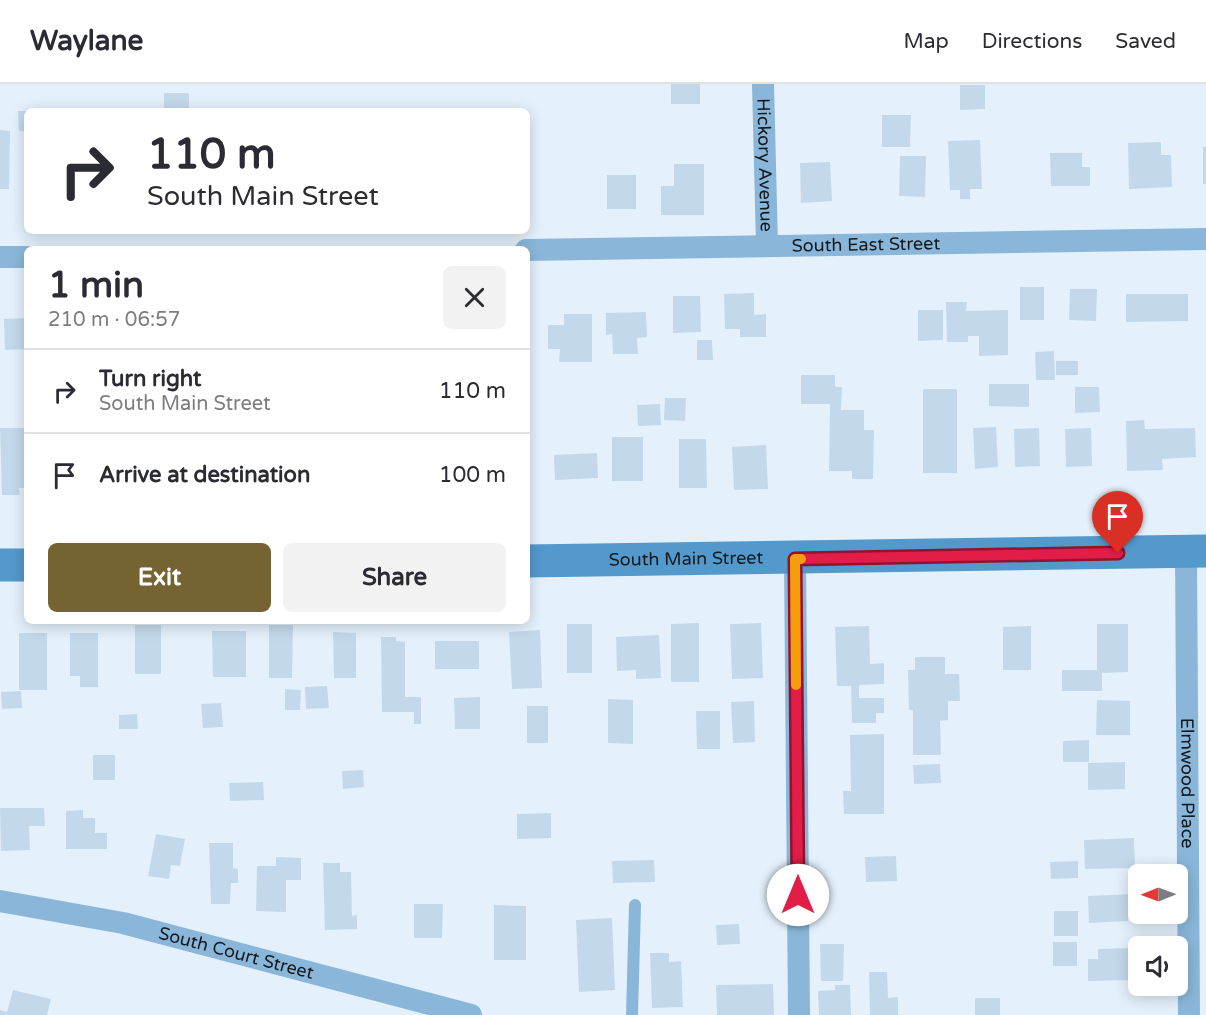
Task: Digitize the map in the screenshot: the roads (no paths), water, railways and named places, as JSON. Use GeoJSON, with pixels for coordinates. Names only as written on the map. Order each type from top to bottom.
{"type":"FeatureCollection","features":[{"type":"Feature","properties":{"kind":"street","name":"Hickory Avenue"},"geometry":{"type":"LineString","coordinates":[[763,84],[767,246]]}},
{"type":"Feature","properties":{"kind":"street","name":"South East Street"},"geometry":{"type":"LineString","coordinates":[[530,250],[1206,239]]}},
{"type":"Feature","properties":{"kind":"street"},"geometry":{"type":"LineString","coordinates":[[0,258],[24,257]]}},
{"type":"Feature","properties":{"kind":"street","name":"South Main Street"},"geometry":{"type":"LineString","coordinates":[[530,561],[1196,552]]}},
{"type":"Feature","properties":{"kind":"street","name":"Elmwood Place"},"geometry":{"type":"LineString","coordinates":[[1189,1015],[1196,552]]}},
{"type":"Feature","properties":{"kind":"street"},"geometry":{"type":"LineString","coordinates":[[795,559],[799,1015]]}},
{"type":"Feature","properties":{"kind":"street"},"geometry":{"type":"LineString","coordinates":[[0,565],[24,565]]}},
{"type":"Feature","properties":{"kind":"street","name":"South Court Street"},"geometry":{"type":"LineString","coordinates":[[0,901],[123,923],[471,1015]]}},
{"type":"Feature","properties":{"kind":"lane"},"geometry":{"type":"LineString","coordinates":[[632,1015],[635,905]]}}]}
